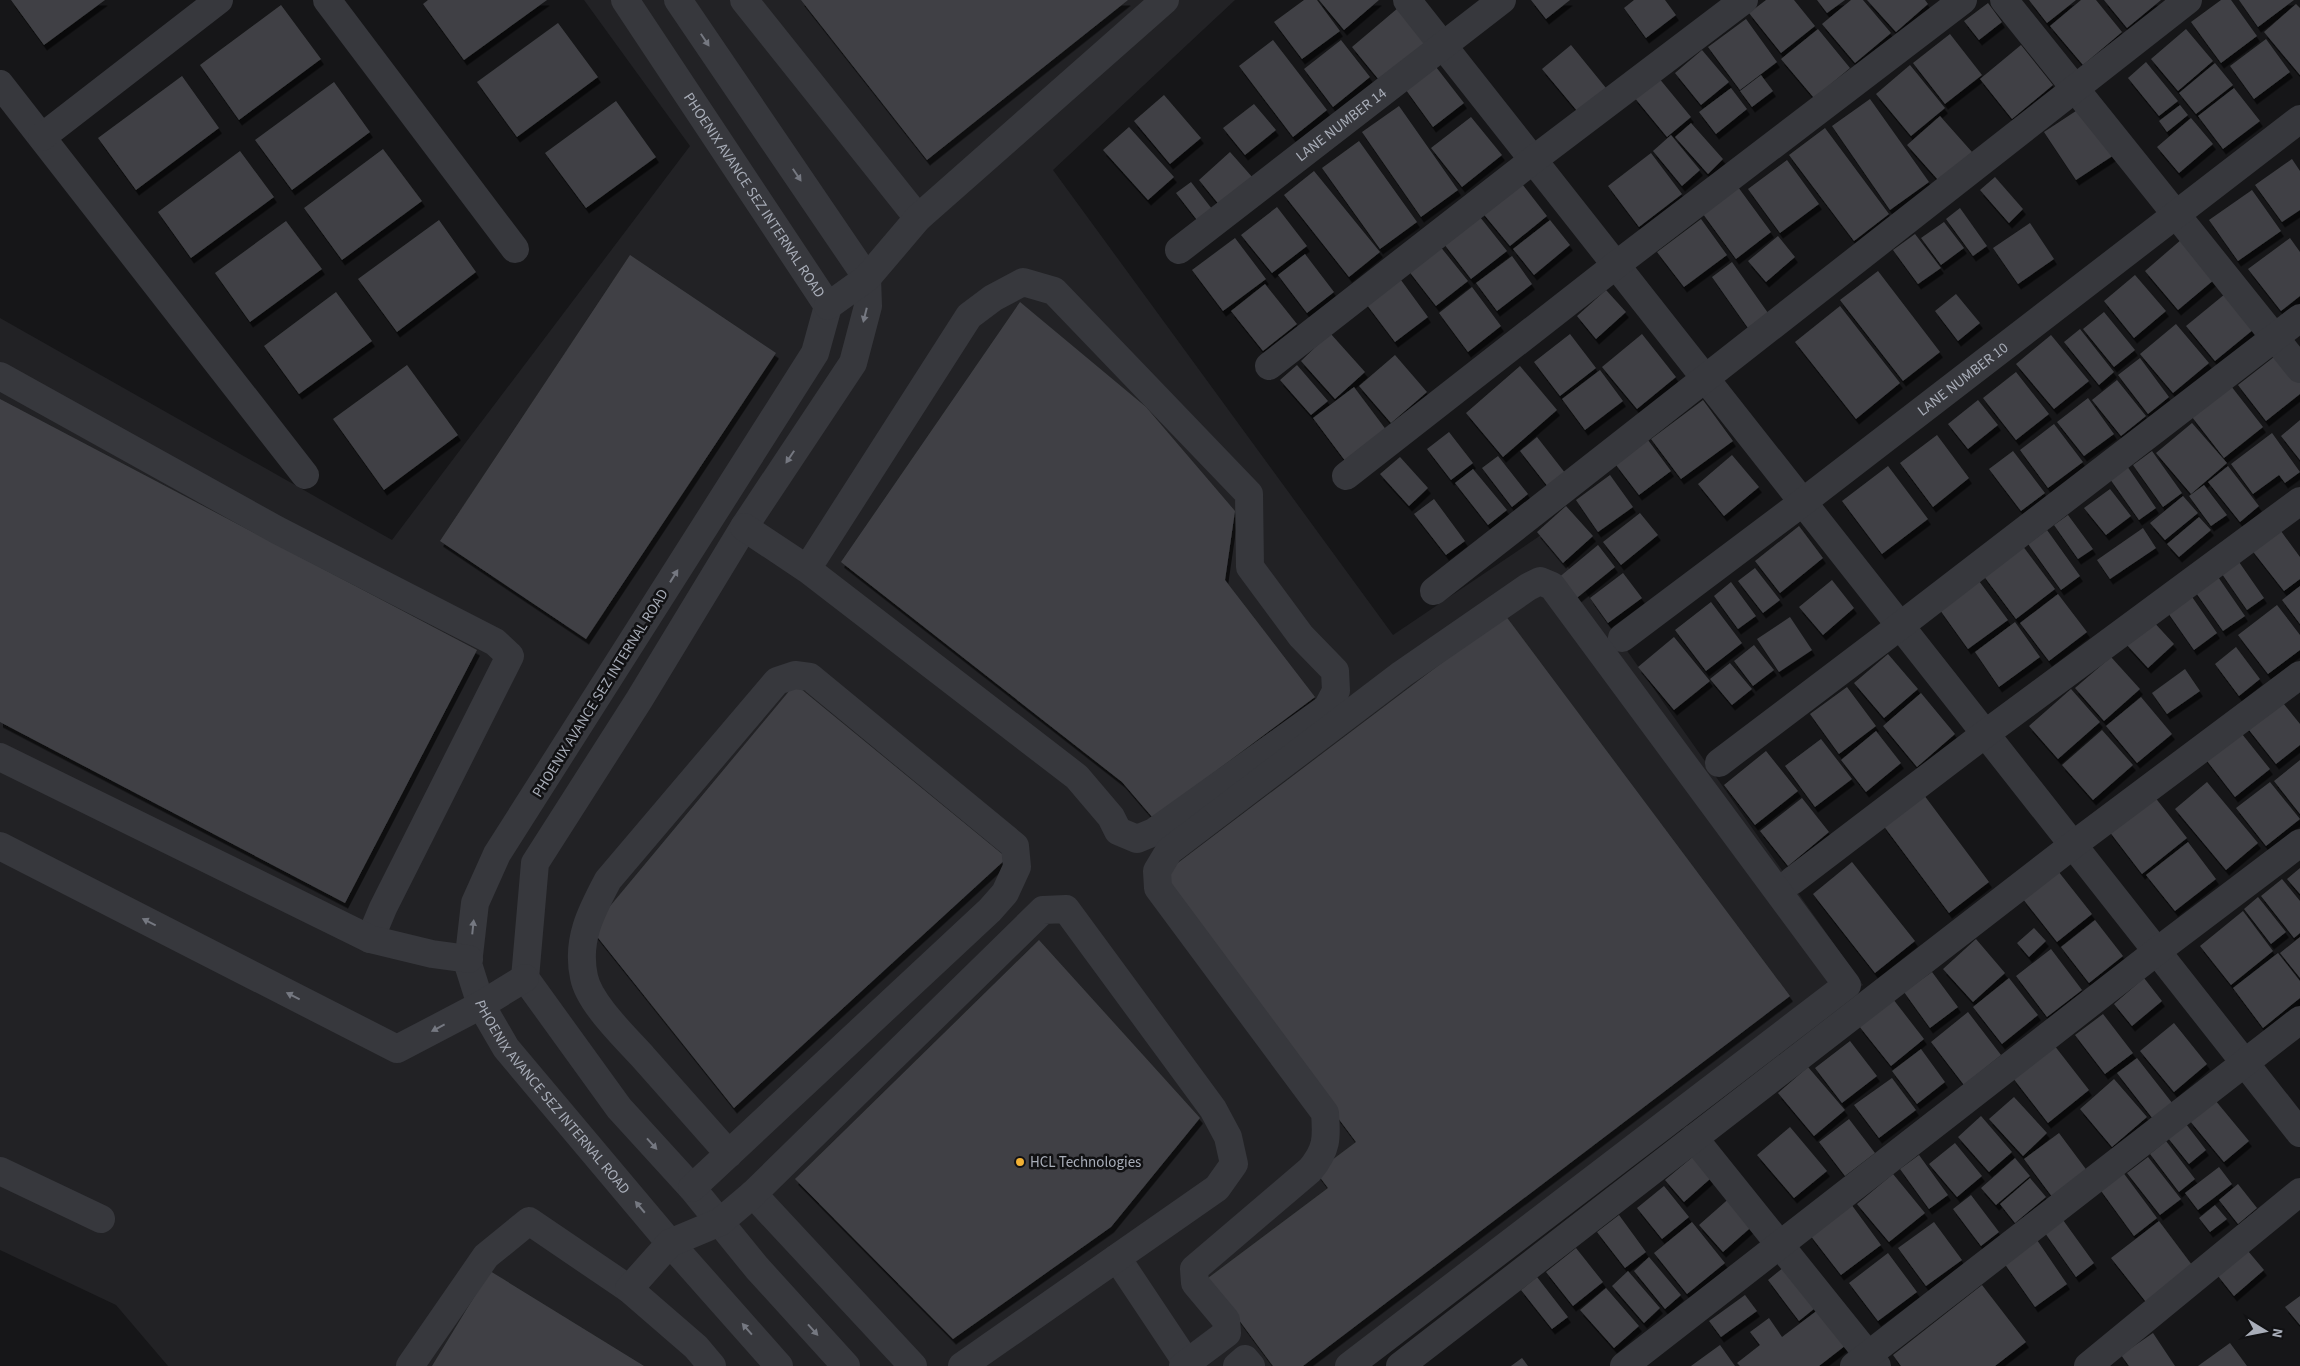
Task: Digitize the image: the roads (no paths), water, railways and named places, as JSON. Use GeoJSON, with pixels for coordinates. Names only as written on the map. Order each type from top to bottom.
{"type":"FeatureCollection","features":[{"type":"Feature","properties":{"kind":"street"},"geometry":{"type":"LineString","coordinates":[[42,138],[218,0]]}},
{"type":"Feature","properties":{"kind":"street"},"geometry":{"type":"LineString","coordinates":[[327,0],[516,249]]}},
{"type":"Feature","properties":{"kind":"street","name":"PHOENIX AVANCE SEZ INTERNAL ROAD"},"geometry":{"type":"LineString","coordinates":[[625,0],[828,306],[816,353],[497,854],[475,903],[468,964],[481,1005],[506,1048],[670,1243],[779,1366]]}},
{"type":"Feature","properties":{"kind":"street"},"geometry":{"type":"LineString","coordinates":[[678,0],[867,278],[868,306],[853,363],[744,527],[639,700],[535,863],[524,978],[620,1108],[692,1188],[757,1268],[846,1366]]}},
{"type":"Feature","properties":{"kind":"street"},"geometry":{"type":"LineString","coordinates":[[744,0],[918,218]]}},
{"type":"Feature","properties":{"kind":"street"},"geometry":{"type":"LineString","coordinates":[[828,306],[867,278],[918,218],[1165,0]]}},
{"type":"Feature","properties":{"kind":"street"},"geometry":{"type":"LineString","coordinates":[[1407,0],[2300,1133]]}},
{"type":"Feature","properties":{"kind":"street","name":"LANE NUMBER 14"},"geometry":{"type":"LineString","coordinates":[[1179,250],[1502,0]]}},
{"type":"Feature","properties":{"kind":"street"},"geometry":{"type":"LineString","coordinates":[[1269,366],[1533,160],[1744,0]]}},
{"type":"Feature","properties":{"kind":"street"},"geometry":{"type":"LineString","coordinates":[[1346,476],[1616,265],[1963,0]]}},
{"type":"Feature","properties":{"kind":"street"},"geometry":{"type":"LineString","coordinates":[[2004,0],[2300,369]]}},
{"type":"Feature","properties":{"kind":"street"},"geometry":{"type":"LineString","coordinates":[[1434,591],[2073,88],[2188,0]]}},
{"type":"Feature","properties":{"kind":"street"},"geometry":{"type":"LineString","coordinates":[[0,84],[305,475]]}},
{"type":"Feature","properties":{"kind":"street","name":"LANE NUMBER 10"},"geometry":{"type":"LineString","coordinates":[[1622,638],[2300,119]]}},
{"type":"Feature","properties":{"kind":"street"},"geometry":{"type":"LineString","coordinates":[[744,527],[807,569],[1077,777],[1111,817],[1118,831],[1137,839],[1154,832],[1327,708],[1336,691],[1335,671],[1301,636],[1250,568],[1249,494],[1054,291],[1023,282],[993,298],[969,316],[807,569]]}},
{"type":"Feature","properties":{"kind":"street"},"geometry":{"type":"LineString","coordinates":[[1720,763],[2300,318]]}},
{"type":"Feature","properties":{"kind":"street"},"geometry":{"type":"LineString","coordinates":[[0,376],[277,530],[495,642],[510,656],[383,908],[370,939]]}},
{"type":"Feature","properties":{"kind":"street"},"geometry":{"type":"LineString","coordinates":[[1792,881],[1985,734],[2300,501]]}},
{"type":"Feature","properties":{"kind":"street"},"geometry":{"type":"LineString","coordinates":[[1117,1258],[1185,1364],[1227,1333],[1226,1320],[1195,1283],[1194,1269],[1310,1170],[1321,1158],[1327,1134],[1325,1113],[1158,888],[1157,871],[1169,851],[1402,674],[1528,587],[1540,581],[1552,586],[1847,985],[1349,1366]]}},
{"type":"Feature","properties":{"kind":"street"},"geometry":{"type":"LineString","coordinates":[[692,1188],[729,1154],[990,910],[1005,893],[1017,867],[1015,846],[810,677],[794,675],[777,681],[608,880],[592,910],[583,934],[581,954],[584,979],[600,1008],[729,1154]]}},
{"type":"Feature","properties":{"kind":"street"},"geometry":{"type":"LineString","coordinates":[[1400,1366],[2072,845],[2300,675]]}},
{"type":"Feature","properties":{"kind":"street"},"geometry":{"type":"LineString","coordinates":[[0,757],[370,939],[432,954],[469,959]]}},
{"type":"Feature","properties":{"kind":"street"},"geometry":{"type":"LineString","coordinates":[[1624,1366],[2156,952],[2300,843]]}},
{"type":"Feature","properties":{"kind":"street"},"geometry":{"type":"LineString","coordinates":[[0,846],[398,1050],[481,1005],[524,978]]}},
{"type":"Feature","properties":{"kind":"street"},"geometry":{"type":"LineString","coordinates":[[629,1289],[670,1243],[720,1222],[753,1194],[1043,910],[1066,909],[1213,1109],[1228,1138],[1234,1164],[1218,1188],[962,1366]]}},
{"type":"Feature","properties":{"kind":"street"},"geometry":{"type":"LineString","coordinates":[[1694,1138],[1780,1245],[1866,1362],[2300,1020]]}},
{"type":"Feature","properties":{"kind":"street"},"geometry":{"type":"LineString","coordinates":[[0,1171],[101,1219]]}},
{"type":"Feature","properties":{"kind":"street"},"geometry":{"type":"LineString","coordinates":[[2088,1366],[2300,1192]]}},
{"type":"Feature","properties":{"kind":"street"},"geometry":{"type":"LineString","coordinates":[[753,1194],[913,1366]]}},
{"type":"Feature","properties":{"kind":"street"},"geometry":{"type":"LineString","coordinates":[[410,1366],[486,1256],[529,1221],[629,1289],[696,1347],[712,1366]]}},
{"type":"Feature","properties":{"kind":"street"},"geometry":{"type":"LineString","coordinates":[[1237,1366],[1246,1359],[1251,1366]]}},
{"type":"Feature","properties":{"kind":"place","name":"HCL Technologies"},"geometry":{"type":"Point","coordinates":[1020,1162]}}]}
